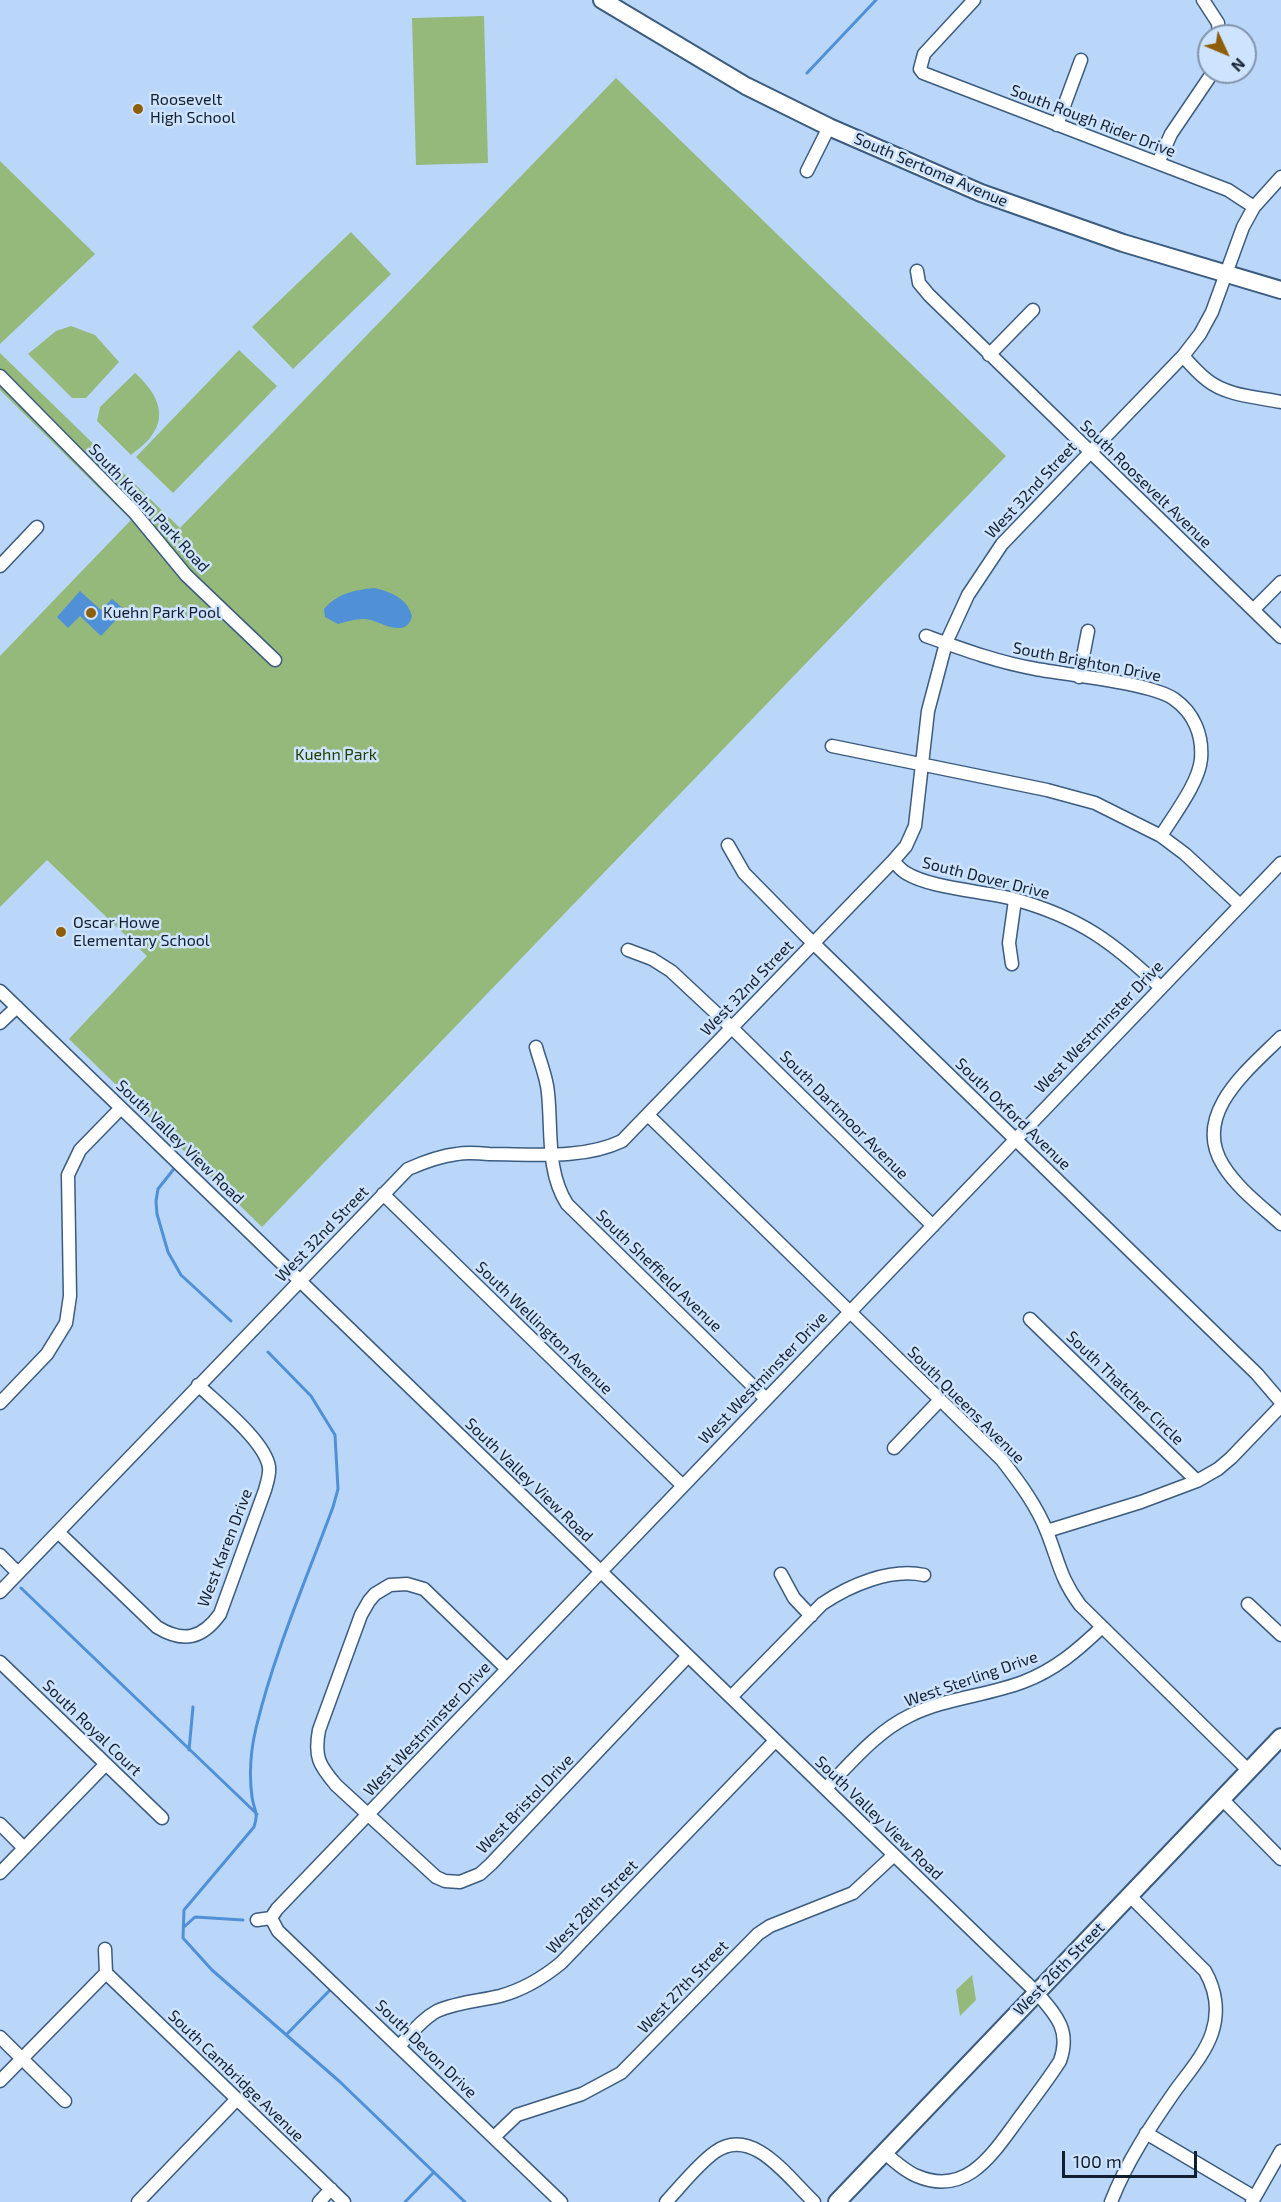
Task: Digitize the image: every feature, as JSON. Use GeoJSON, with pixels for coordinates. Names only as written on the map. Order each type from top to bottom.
{"type":"FeatureCollection","features":[{"type":"Feature","properties":{"kind":"main road","name":"South Sertoma Avenue"},"geometry":{"type":"LineString","coordinates":[[610,2],[746,86],[829,127],[981,193],[1123,243],[1281,290]]}},
{"type":"Feature","properties":{"kind":"main road","name":"West 26th Street"},"geometry":{"type":"LineString","coordinates":[[837,2202],[1281,1737]]}},
{"type":"Feature","properties":{"kind":"street","name":"South Rough Rider Drive"},"geometry":{"type":"LineString","coordinates":[[974,0],[924,54],[920,69],[928,77],[1228,190],[1254,207]]}},
{"type":"Feature","properties":{"kind":"street"},"geometry":{"type":"LineString","coordinates":[[1203,0],[1218,24]]}},
{"type":"Feature","properties":{"kind":"street"},"geometry":{"type":"LineString","coordinates":[[1057,125],[1081,60]]}},
{"type":"Feature","properties":{"kind":"street"},"geometry":{"type":"LineString","coordinates":[[1158,163],[1171,134],[1205,84]]}},
{"type":"Feature","properties":{"kind":"street"},"geometry":{"type":"LineString","coordinates":[[807,171],[829,127]]}},
{"type":"Feature","properties":{"kind":"street","name":"West 32nd Street"},"geometry":{"type":"LineString","coordinates":[[0,1592],[408,1169],[432,1159],[458,1153],[552,1154],[592,1151],[622,1141],[893,861],[906,846],[915,826],[924,764],[928,711],[946,643],[968,595],[1002,544],[1182,356],[1200,334],[1228,273],[1244,227],[1254,207],[1281,177]]}},
{"type":"Feature","properties":{"kind":"street","name":"South Roosevelt Avenue"},"geometry":{"type":"LineString","coordinates":[[917,271],[919,283],[928,294],[1281,637]]}},
{"type":"Feature","properties":{"kind":"street"},"geometry":{"type":"LineString","coordinates":[[989,355],[1033,310]]}},
{"type":"Feature","properties":{"kind":"street"},"geometry":{"type":"LineString","coordinates":[[1182,356],[1207,380],[1219,387],[1281,402]]}},
{"type":"Feature","properties":{"kind":"street","name":"South Kuehn Park Road"},"geometry":{"type":"LineString","coordinates":[[0,376],[134,512],[186,575],[275,660]]}},
{"type":"Feature","properties":{"kind":"street"},"geometry":{"type":"LineString","coordinates":[[0,566],[37,527]]}},
{"type":"Feature","properties":{"kind":"street"},"geometry":{"type":"LineString","coordinates":[[1253,610],[1281,582]]}},
{"type":"Feature","properties":{"kind":"street"},"geometry":{"type":"LineString","coordinates":[[1078,676],[1088,631]]}},
{"type":"Feature","properties":{"kind":"street","name":"South Brighton Drive"},"geometry":{"type":"LineString","coordinates":[[926,636],[989,659],[1132,686],[1176,700],[1194,720],[1201,740],[1200,766],[1161,836]]}},
{"type":"Feature","properties":{"kind":"street"},"geometry":{"type":"LineString","coordinates":[[832,746],[1074,796],[1113,811],[1161,836],[1185,854],[1240,905]]}},
{"type":"Feature","properties":{"kind":"street","name":"South Oxford Avenue"},"geometry":{"type":"LineString","coordinates":[[729,845],[744,873],[813,943],[1257,1374],[1281,1404]]}},
{"type":"Feature","properties":{"kind":"street","name":"South Dover Drive"},"geometry":{"type":"LineString","coordinates":[[893,861],[906,873],[922,881],[1015,900],[1058,914],[1093,931],[1115,946],[1160,987]]}},
{"type":"Feature","properties":{"kind":"street","name":"West Westminster Drive"},"geometry":{"type":"LineString","coordinates":[[271,1918],[506,1668],[1281,862]]}},
{"type":"Feature","properties":{"kind":"street"},"geometry":{"type":"LineString","coordinates":[[1012,964],[1009,943],[1015,900]]}},
{"type":"Feature","properties":{"kind":"street","name":"South Dartmoor Avenue"},"geometry":{"type":"LineString","coordinates":[[628,950],[652,958],[671,971],[933,1226]]}},
{"type":"Feature","properties":{"kind":"street","name":"South Valley View Road"},"geometry":{"type":"LineString","coordinates":[[0,991],[1037,1992],[1061,2025],[1065,2044],[1063,2053],[1051,2074],[986,2161],[958,2180],[939,2181],[916,2176],[884,2152]]}},
{"type":"Feature","properties":{"kind":"street"},"geometry":{"type":"LineString","coordinates":[[0,1023],[16,1007]]}},
{"type":"Feature","properties":{"kind":"street"},"geometry":{"type":"LineString","coordinates":[[1279,1217],[1235,1180],[1223,1165],[1217,1153],[1214,1133],[1222,1102],[1240,1078],[1281,1038]]}},
{"type":"Feature","properties":{"kind":"street","name":"South Sheffield Avenue"},"geometry":{"type":"LineString","coordinates":[[536,1047],[548,1090],[552,1154],[561,1195],[575,1213],[766,1399]]}},
{"type":"Feature","properties":{"kind":"street"},"geometry":{"type":"LineString","coordinates":[[0,1403],[47,1354],[66,1323],[70,1296],[68,1175],[80,1150],[121,1108]]}},
{"type":"Feature","properties":{"kind":"street","name":"South Queens Avenue"},"geometry":{"type":"LineString","coordinates":[[648,1115],[1002,1460],[1031,1500],[1047,1532],[1065,1583],[1080,1605],[1249,1771]]}},
{"type":"Feature","properties":{"kind":"street","name":"South Wellington Avenue"},"geometry":{"type":"LineString","coordinates":[[383,1194],[682,1485]]}},
{"type":"Feature","properties":{"kind":"street","name":"South Thatcher Circle"},"geometry":{"type":"LineString","coordinates":[[1030,1319],[1197,1481]]}},
{"type":"Feature","properties":{"kind":"street","name":"West Karen Drive"},"geometry":{"type":"LineString","coordinates":[[58,1532],[166,1633],[183,1637],[192,1636],[214,1621],[220,1614],[265,1490],[269,1472],[267,1460],[257,1442],[198,1385]]}},
{"type":"Feature","properties":{"kind":"street"},"geometry":{"type":"LineString","coordinates":[[894,1448],[940,1400]]}},
{"type":"Feature","properties":{"kind":"street"},"geometry":{"type":"LineString","coordinates":[[1047,1532],[1197,1481],[1218,1469],[1231,1458],[1281,1404]]}},
{"type":"Feature","properties":{"kind":"street"},"geometry":{"type":"LineString","coordinates":[[0,1555],[18,1573]]}},
{"type":"Feature","properties":{"kind":"street"},"geometry":{"type":"LineString","coordinates":[[731,1697],[833,1596],[864,1583],[902,1573],[924,1575]]}},
{"type":"Feature","properties":{"kind":"street"},"geometry":{"type":"LineString","coordinates":[[781,1574],[794,1598],[811,1616]]}},
{"type":"Feature","properties":{"kind":"street","name":"West Bristol Drive"},"geometry":{"type":"LineString","coordinates":[[506,1668],[424,1589],[415,1586],[390,1585],[375,1594],[361,1615],[319,1730],[315,1748],[323,1770],[336,1785],[436,1877],[453,1883],[469,1879],[491,1864],[688,1656]]}},
{"type":"Feature","properties":{"kind":"street"},"geometry":{"type":"LineString","coordinates":[[1248,1604],[1281,1635]]}},
{"type":"Feature","properties":{"kind":"street","name":"West Sterling Drive"},"geometry":{"type":"LineString","coordinates":[[826,1788],[862,1751],[906,1717],[945,1701],[1023,1682],[1041,1674],[1067,1659],[1102,1627]]}},
{"type":"Feature","properties":{"kind":"street","name":"South Royal Court"},"geometry":{"type":"LineString","coordinates":[[0,1662],[162,1818]]}},
{"type":"Feature","properties":{"kind":"street","name":"West 28th Street"},"geometry":{"type":"LineString","coordinates":[[399,2046],[422,2022],[437,2011],[522,1988],[561,1963],[776,1741]]}},
{"type":"Feature","properties":{"kind":"street"},"geometry":{"type":"LineString","coordinates":[[0,1873],[105,1765]]}},
{"type":"Feature","properties":{"kind":"street"},"geometry":{"type":"LineString","coordinates":[[1222,1799],[1281,1859]]}},
{"type":"Feature","properties":{"kind":"street"},"geometry":{"type":"LineString","coordinates":[[0,1824],[24,1848]]}},
{"type":"Feature","properties":{"kind":"street","name":"West 27th Street"},"geometry":{"type":"LineString","coordinates":[[494,2137],[518,2115],[582,2094],[621,2073],[758,1934],[770,1926],[853,1893],[894,1855]]}},
{"type":"Feature","properties":{"kind":"street"},"geometry":{"type":"LineString","coordinates":[[1111,2202],[1126,2166],[1146,2133],[1208,2042],[1216,2010],[1211,1982],[1205,1971],[1129,1895]]}},
{"type":"Feature","properties":{"kind":"street"},"geometry":{"type":"LineString","coordinates":[[257,1920],[271,1918]]}},
{"type":"Feature","properties":{"kind":"street","name":"South Devon Drive"},"geometry":{"type":"LineString","coordinates":[[271,1918],[278,1930],[561,2202]]}},
{"type":"Feature","properties":{"kind":"street"},"geometry":{"type":"LineString","coordinates":[[0,2081],[106,1973],[105,1949]]}},
{"type":"Feature","properties":{"kind":"street","name":"South Cambridge Avenue"},"geometry":{"type":"LineString","coordinates":[[106,1973],[344,2202]]}},
{"type":"Feature","properties":{"kind":"street"},"geometry":{"type":"LineString","coordinates":[[0,2037],[66,2101]]}},
{"type":"Feature","properties":{"kind":"street"},"geometry":{"type":"LineString","coordinates":[[138,2202],[237,2099]]}},
{"type":"Feature","properties":{"kind":"street"},"geometry":{"type":"LineString","coordinates":[[1146,2133],[1253,2200],[1281,2151]]}},
{"type":"Feature","properties":{"kind":"street"},"geometry":{"type":"LineString","coordinates":[[666,2202],[708,2157],[722,2148],[735,2144],[748,2145],[764,2153],[814,2202]]}},
{"type":"Feature","properties":{"kind":"street"},"geometry":{"type":"LineString","coordinates":[[319,2202],[331,2189]]}},
{"type":"Feature","properties":{"kind":"green space"},"geometry":{"type":"Polygon","coordinates":[[[484,16],[488,163],[416,165],[412,18],[484,16]]]}},
{"type":"Feature","properties":{"kind":"green space","name":"Kuehn Park"},"geometry":{"type":"Polygon","coordinates":[[[616,78],[1006,456],[262,1227],[69,1039],[147,956],[47,860],[0,907],[0,656],[131,520],[0,390],[0,353],[180,528],[616,78]]]}},
{"type":"Feature","properties":{"kind":"green space"},"geometry":{"type":"Polygon","coordinates":[[[0,161],[95,254],[0,344],[0,161]]]}},
{"type":"Feature","properties":{"kind":"green space"},"geometry":{"type":"Polygon","coordinates":[[[351,232],[391,274],[293,369],[252,327],[351,232]]]}},
{"type":"Feature","properties":{"kind":"green space"},"geometry":{"type":"Polygon","coordinates":[[[71,326],[95,335],[119,362],[86,398],[72,398],[28,354],[56,331],[71,326]]]}},
{"type":"Feature","properties":{"kind":"green space"},"geometry":{"type":"Polygon","coordinates":[[[239,350],[277,386],[173,493],[136,457],[239,350]]]}},
{"type":"Feature","properties":{"kind":"green space"},"geometry":{"type":"Polygon","coordinates":[[[135,373],[148,386],[157,401],[159,418],[150,438],[131,455],[97,421],[100,407],[135,373]]]}},
{"type":"Feature","properties":{"kind":"green space"},"geometry":{"type":"Polygon","coordinates":[[[972,1975],[976,2000],[960,2016],[956,1990],[972,1975]]]}},
{"type":"Feature","properties":{"kind":"water"},"geometry":{"type":"Polygon","coordinates":[[[374,588],[402,600],[412,616],[409,623],[400,628],[363,619],[338,624],[325,617],[324,609],[335,599],[354,591],[374,588]]]}},
{"type":"Feature","properties":{"kind":"water","name":"Kuehn Park Pool"},"geometry":{"type":"Polygon","coordinates":[[[80,591],[101,610],[112,599],[125,610],[101,636],[80,616],[68,628],[57,617],[80,591]]]}},
{"type":"Feature","properties":{"kind":"waterway"},"geometry":{"type":"LineString","coordinates":[[807,73],[876,0]]}},
{"type":"Feature","properties":{"kind":"waterway"},"geometry":{"type":"LineString","coordinates":[[177,1165],[158,1189],[156,1201],[157,1214],[168,1252],[181,1275],[231,1321]]}},
{"type":"Feature","properties":{"kind":"waterway"},"geometry":{"type":"LineString","coordinates":[[268,1352],[311,1396],[335,1435],[338,1489],[281,1644],[256,1728],[251,1771],[252,1797],[256,1815],[254,1827],[184,1910],[183,1938],[212,1970],[339,2081],[465,2202]]}},
{"type":"Feature","properties":{"kind":"waterway"},"geometry":{"type":"LineString","coordinates":[[21,1588],[257,1814]]}},
{"type":"Feature","properties":{"kind":"waterway"},"geometry":{"type":"LineString","coordinates":[[189,1750],[193,1707]]}},
{"type":"Feature","properties":{"kind":"waterway"},"geometry":{"type":"LineString","coordinates":[[184,1927],[195,1917],[243,1920]]}},
{"type":"Feature","properties":{"kind":"waterway"},"geometry":{"type":"LineString","coordinates":[[286,2035],[329,1991]]}},
{"type":"Feature","properties":{"kind":"waterway"},"geometry":{"type":"LineString","coordinates":[[405,2202],[434,2172]]}},
{"type":"Feature","properties":{"kind":"place","name":"Roosevelt High School"},"geometry":{"type":"Point","coordinates":[138,109]}},
{"type":"Feature","properties":{"kind":"place","name":"Kuehn Park Pool"},"geometry":{"type":"Point","coordinates":[91,613]}},
{"type":"Feature","properties":{"kind":"place","name":"Oscar Howe Elementary School"},"geometry":{"type":"Point","coordinates":[61,932]}}]}
